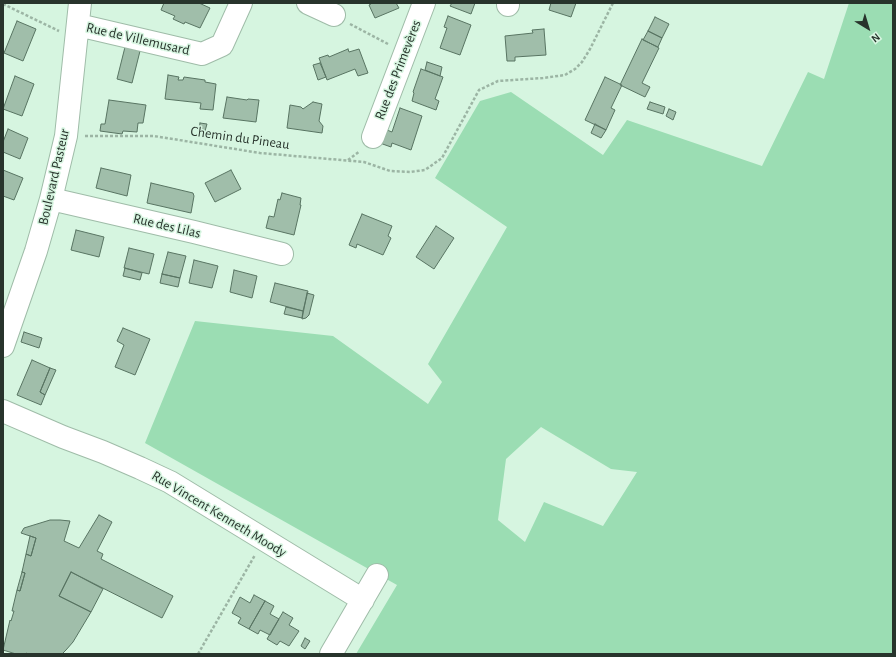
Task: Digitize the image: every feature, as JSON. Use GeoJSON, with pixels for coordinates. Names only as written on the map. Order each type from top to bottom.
{"type":"FeatureCollection","features":[{"type":"Feature","properties":{"kind":"street","name":"Boulevard Pasteur"},"geometry":{"type":"LineString","coordinates":[[3,346],[12,293],[36,251],[51,200],[66,136],[80,3]]}},
{"type":"Feature","properties":{"kind":"street","name":"Rue de Villemusard"},"geometry":{"type":"LineString","coordinates":[[78,32],[202,54],[222,45],[241,3]]}},
{"type":"Feature","properties":{"kind":"street"},"geometry":{"type":"LineString","coordinates":[[308,3],[334,15]]}},
{"type":"Feature","properties":{"kind":"street","name":"Rue des Primevères"},"geometry":{"type":"LineString","coordinates":[[367,144],[424,3]]}},
{"type":"Feature","properties":{"kind":"street","name":"Rue des Lilas"},"geometry":{"type":"LineString","coordinates":[[51,200],[194,232],[282,254]]}},
{"type":"Feature","properties":{"kind":"street","name":"Rue Vincent Kenneth Moody"},"geometry":{"type":"LineString","coordinates":[[3,411],[63,437],[103,452],[170,482],[363,600]]}},
{"type":"Feature","properties":{"kind":"street"},"geometry":{"type":"LineString","coordinates":[[331,654],[377,575]]}},
{"type":"Feature","properties":{"kind":"path","name":"Chemin du Pineau"},"geometry":{"type":"LineString","coordinates":[[66,136],[154,136],[260,153],[364,162],[390,171],[410,172],[425,170],[442,158],[479,90],[498,81],[565,75],[575,69],[582,62],[590,49],[613,3]]}},
{"type":"Feature","properties":{"kind":"path"},"geometry":{"type":"LineString","coordinates":[[3,4],[78,32]]}},
{"type":"Feature","properties":{"kind":"path"},"geometry":{"type":"LineString","coordinates":[[334,15],[405,52]]}},
{"type":"Feature","properties":{"kind":"path"},"geometry":{"type":"LineString","coordinates":[[347,161],[367,144]]}},
{"type":"Feature","properties":{"kind":"path"},"geometry":{"type":"LineString","coordinates":[[198,654],[264,539]]}},
{"type":"Feature","properties":{"kind":"green space"},"geometry":{"type":"Polygon","coordinates":[[[849,3],[893,3],[893,654],[356,654],[397,585],[145,443],[195,321],[333,336],[428,404],[442,382],[428,364],[507,227],[435,178],[480,101],[511,92],[603,155],[627,120],[762,166],[808,72],[824,79],[849,3]],[[541,427],[506,459],[498,520],[525,542],[544,502],[603,526],[637,472],[611,469],[541,427]]]}},
{"type":"Feature","properties":{"kind":"building"},"geometry":{"type":"Polygon","coordinates":[[[164,3],[199,3],[210,8],[200,28],[185,22],[184,24],[173,19],[175,16],[161,10],[164,3]]]}},
{"type":"Feature","properties":{"kind":"building"},"geometry":{"type":"Polygon","coordinates":[[[371,3],[396,3],[399,8],[375,18],[369,5],[371,3]]]}},
{"type":"Feature","properties":{"kind":"building"},"geometry":{"type":"Polygon","coordinates":[[[452,3],[475,3],[471,14],[450,6],[452,3]]]}},
{"type":"Feature","properties":{"kind":"building"},"geometry":{"type":"Polygon","coordinates":[[[551,3],[576,3],[571,17],[549,10],[551,3]]]}},
{"type":"Feature","properties":{"kind":"building"},"geometry":{"type":"Polygon","coordinates":[[[448,16],[471,25],[460,55],[440,48],[447,28],[444,27],[448,16]]]}},
{"type":"Feature","properties":{"kind":"building"},"geometry":{"type":"Polygon","coordinates":[[[655,17],[669,24],[662,38],[648,31],[655,17]]]}},
{"type":"Feature","properties":{"kind":"building"},"geometry":{"type":"Polygon","coordinates":[[[17,21],[36,29],[23,61],[4,53],[17,21]]]}},
{"type":"Feature","properties":{"kind":"building"},"geometry":{"type":"Polygon","coordinates":[[[544,29],[546,55],[515,57],[515,61],[507,61],[505,36],[533,33],[532,30],[544,29]]]}},
{"type":"Feature","properties":{"kind":"building"},"geometry":{"type":"Polygon","coordinates":[[[648,31],[662,38],[658,47],[643,40],[648,31]]]}},
{"type":"Feature","properties":{"kind":"building"},"geometry":{"type":"Polygon","coordinates":[[[642,39],[659,48],[642,83],[650,87],[645,97],[620,85],[642,39]]]}},
{"type":"Feature","properties":{"kind":"building"},"geometry":{"type":"Polygon","coordinates":[[[125,47],[140,51],[132,83],[117,79],[125,47]]]}},
{"type":"Feature","properties":{"kind":"building"},"geometry":{"type":"Polygon","coordinates":[[[348,49],[349,52],[359,49],[368,73],[358,76],[355,69],[327,80],[319,58],[328,55],[329,57],[348,49]]]}},
{"type":"Feature","properties":{"kind":"building"},"geometry":{"type":"Polygon","coordinates":[[[427,62],[442,67],[440,76],[425,70],[427,62]]]}},
{"type":"Feature","properties":{"kind":"building"},"geometry":{"type":"Polygon","coordinates":[[[320,63],[326,77],[318,80],[313,65],[320,63]]]}},
{"type":"Feature","properties":{"kind":"building"},"geometry":{"type":"Polygon","coordinates":[[[421,69],[443,77],[435,99],[439,101],[436,110],[412,101],[413,92],[421,69]]]}},
{"type":"Feature","properties":{"kind":"building"},"geometry":{"type":"Polygon","coordinates":[[[168,75],[179,77],[178,80],[183,80],[184,77],[205,80],[205,82],[216,84],[213,110],[200,109],[201,103],[165,99],[168,75]]]}},
{"type":"Feature","properties":{"kind":"building"},"geometry":{"type":"Polygon","coordinates":[[[15,76],[34,84],[22,116],[3,109],[15,76]]]}},
{"type":"Feature","properties":{"kind":"building"},"geometry":{"type":"Polygon","coordinates":[[[605,77],[622,85],[611,108],[615,110],[606,130],[585,120],[605,77]]]}},
{"type":"Feature","properties":{"kind":"building"},"geometry":{"type":"Polygon","coordinates":[[[227,97],[259,100],[256,122],[223,118],[227,97]]]}},
{"type":"Feature","properties":{"kind":"building"},"geometry":{"type":"Polygon","coordinates":[[[109,100],[146,105],[143,123],[138,123],[137,132],[123,131],[122,134],[100,131],[101,124],[105,124],[109,100]]]}},
{"type":"Feature","properties":{"kind":"building"},"geometry":{"type":"Polygon","coordinates":[[[313,102],[322,104],[319,121],[323,126],[322,133],[287,128],[290,105],[301,107],[303,109],[313,102]]]}},
{"type":"Feature","properties":{"kind":"building"},"geometry":{"type":"Polygon","coordinates":[[[650,102],[665,107],[663,114],[647,109],[650,102]]]}},
{"type":"Feature","properties":{"kind":"building"},"geometry":{"type":"Polygon","coordinates":[[[400,108],[422,116],[411,150],[392,143],[391,147],[377,142],[382,128],[392,132],[400,108]]]}},
{"type":"Feature","properties":{"kind":"building"},"geometry":{"type":"Polygon","coordinates":[[[669,109],[676,112],[673,120],[666,116],[669,109]]]}},
{"type":"Feature","properties":{"kind":"building"},"geometry":{"type":"Polygon","coordinates":[[[200,123],[207,124],[205,131],[199,130],[200,123]]]}},
{"type":"Feature","properties":{"kind":"building"},"geometry":{"type":"Polygon","coordinates":[[[595,124],[606,130],[601,138],[591,133],[595,124]]]}},
{"type":"Feature","properties":{"kind":"building"},"geometry":{"type":"Polygon","coordinates":[[[8,129],[28,138],[20,159],[3,152],[3,142],[8,129]]]}},
{"type":"Feature","properties":{"kind":"building"},"geometry":{"type":"Polygon","coordinates":[[[101,168],[131,175],[127,196],[96,188],[101,168]]]}},
{"type":"Feature","properties":{"kind":"building"},"geometry":{"type":"Polygon","coordinates":[[[3,170],[23,178],[14,200],[3,196],[3,170]]]}},
{"type":"Feature","properties":{"kind":"building"},"geometry":{"type":"Polygon","coordinates":[[[231,170],[241,189],[215,202],[205,183],[231,170]]]}},
{"type":"Feature","properties":{"kind":"building"},"geometry":{"type":"Polygon","coordinates":[[[151,183],[193,193],[194,196],[191,213],[147,203],[151,183]]]}},
{"type":"Feature","properties":{"kind":"building"},"geometry":{"type":"Polygon","coordinates":[[[282,193],[301,198],[301,205],[294,235],[266,228],[269,216],[274,217],[278,199],[280,200],[282,193]]]}},
{"type":"Feature","properties":{"kind":"building"},"geometry":{"type":"Polygon","coordinates":[[[362,214],[392,226],[388,236],[391,238],[383,255],[357,244],[356,248],[349,245],[362,214]]]}},
{"type":"Feature","properties":{"kind":"building"},"geometry":{"type":"Polygon","coordinates":[[[436,226],[454,238],[434,269],[416,257],[436,226]]]}},
{"type":"Feature","properties":{"kind":"building"},"geometry":{"type":"Polygon","coordinates":[[[76,230],[104,237],[99,257],[71,250],[76,230]]]}},
{"type":"Feature","properties":{"kind":"building"},"geometry":{"type":"Polygon","coordinates":[[[129,248],[154,254],[149,274],[124,268],[129,248]]]}},
{"type":"Feature","properties":{"kind":"building"},"geometry":{"type":"Polygon","coordinates":[[[168,252],[186,256],[180,278],[162,274],[168,252]]]}},
{"type":"Feature","properties":{"kind":"building"},"geometry":{"type":"Polygon","coordinates":[[[194,260],[218,266],[212,288],[189,283],[194,260]]]}},
{"type":"Feature","properties":{"kind":"building"},"geometry":{"type":"Polygon","coordinates":[[[125,268],[142,273],[140,280],[123,276],[125,268]]]}},
{"type":"Feature","properties":{"kind":"building"},"geometry":{"type":"Polygon","coordinates":[[[234,270],[257,276],[252,298],[230,292],[234,270]]]}},
{"type":"Feature","properties":{"kind":"building"},"geometry":{"type":"Polygon","coordinates":[[[162,274],[180,278],[178,287],[160,283],[162,274]]]}},
{"type":"Feature","properties":{"kind":"building"},"geometry":{"type":"Polygon","coordinates":[[[275,283],[308,291],[303,311],[270,302],[275,283]]]}},
{"type":"Feature","properties":{"kind":"building"},"geometry":{"type":"Polygon","coordinates":[[[307,293],[314,295],[309,315],[302,319],[307,293]]]}},
{"type":"Feature","properties":{"kind":"building"},"geometry":{"type":"Polygon","coordinates":[[[286,307],[303,311],[302,318],[284,314],[286,307]]]}},
{"type":"Feature","properties":{"kind":"building"},"geometry":{"type":"Polygon","coordinates":[[[123,328],[150,339],[135,375],[115,367],[124,345],[117,341],[123,328]]]}},
{"type":"Feature","properties":{"kind":"building"},"geometry":{"type":"Polygon","coordinates":[[[24,332],[42,338],[39,348],[21,342],[24,332]]]}},
{"type":"Feature","properties":{"kind":"building"},"geometry":{"type":"Polygon","coordinates":[[[32,360],[50,368],[40,392],[45,395],[41,405],[17,395],[32,360]]]}},
{"type":"Feature","properties":{"kind":"building"},"geometry":{"type":"Polygon","coordinates":[[[50,368],[56,370],[45,395],[40,392],[50,368]]]}},
{"type":"Feature","properties":{"kind":"building"},"geometry":{"type":"Polygon","coordinates":[[[99,515],[112,522],[97,551],[103,554],[101,559],[173,596],[162,618],[71,572],[59,596],[91,612],[73,642],[62,654],[16,654],[3,650],[10,620],[11,621],[14,611],[12,611],[17,590],[20,591],[25,573],[22,572],[26,554],[31,556],[36,538],[21,533],[24,528],[50,520],[70,521],[64,541],[79,548],[99,515]]]}},
{"type":"Feature","properties":{"kind":"building"},"geometry":{"type":"Polygon","coordinates":[[[30,536],[36,538],[31,556],[26,554],[30,536]]]}},
{"type":"Feature","properties":{"kind":"building"},"geometry":{"type":"Polygon","coordinates":[[[22,572],[25,573],[20,591],[17,590],[22,572]]]}},
{"type":"Feature","properties":{"kind":"building"},"geometry":{"type":"Polygon","coordinates":[[[71,572],[103,589],[91,612],[59,596],[71,572]]]}},
{"type":"Feature","properties":{"kind":"building"},"geometry":{"type":"Polygon","coordinates":[[[254,595],[265,601],[249,629],[238,623],[241,618],[232,613],[240,597],[250,603],[254,595]]]}},
{"type":"Feature","properties":{"kind":"building"},"geometry":{"type":"Polygon","coordinates":[[[265,601],[274,606],[270,614],[279,619],[270,635],[260,630],[258,634],[249,629],[265,601]]]}},
{"type":"Feature","properties":{"kind":"building"},"geometry":{"type":"Polygon","coordinates":[[[283,612],[293,618],[289,625],[299,631],[289,646],[280,641],[277,645],[267,639],[283,612]]]}},
{"type":"Feature","properties":{"kind":"building"},"geometry":{"type":"Polygon","coordinates":[[[305,638],[310,641],[305,649],[301,646],[305,638]]]}}]}
